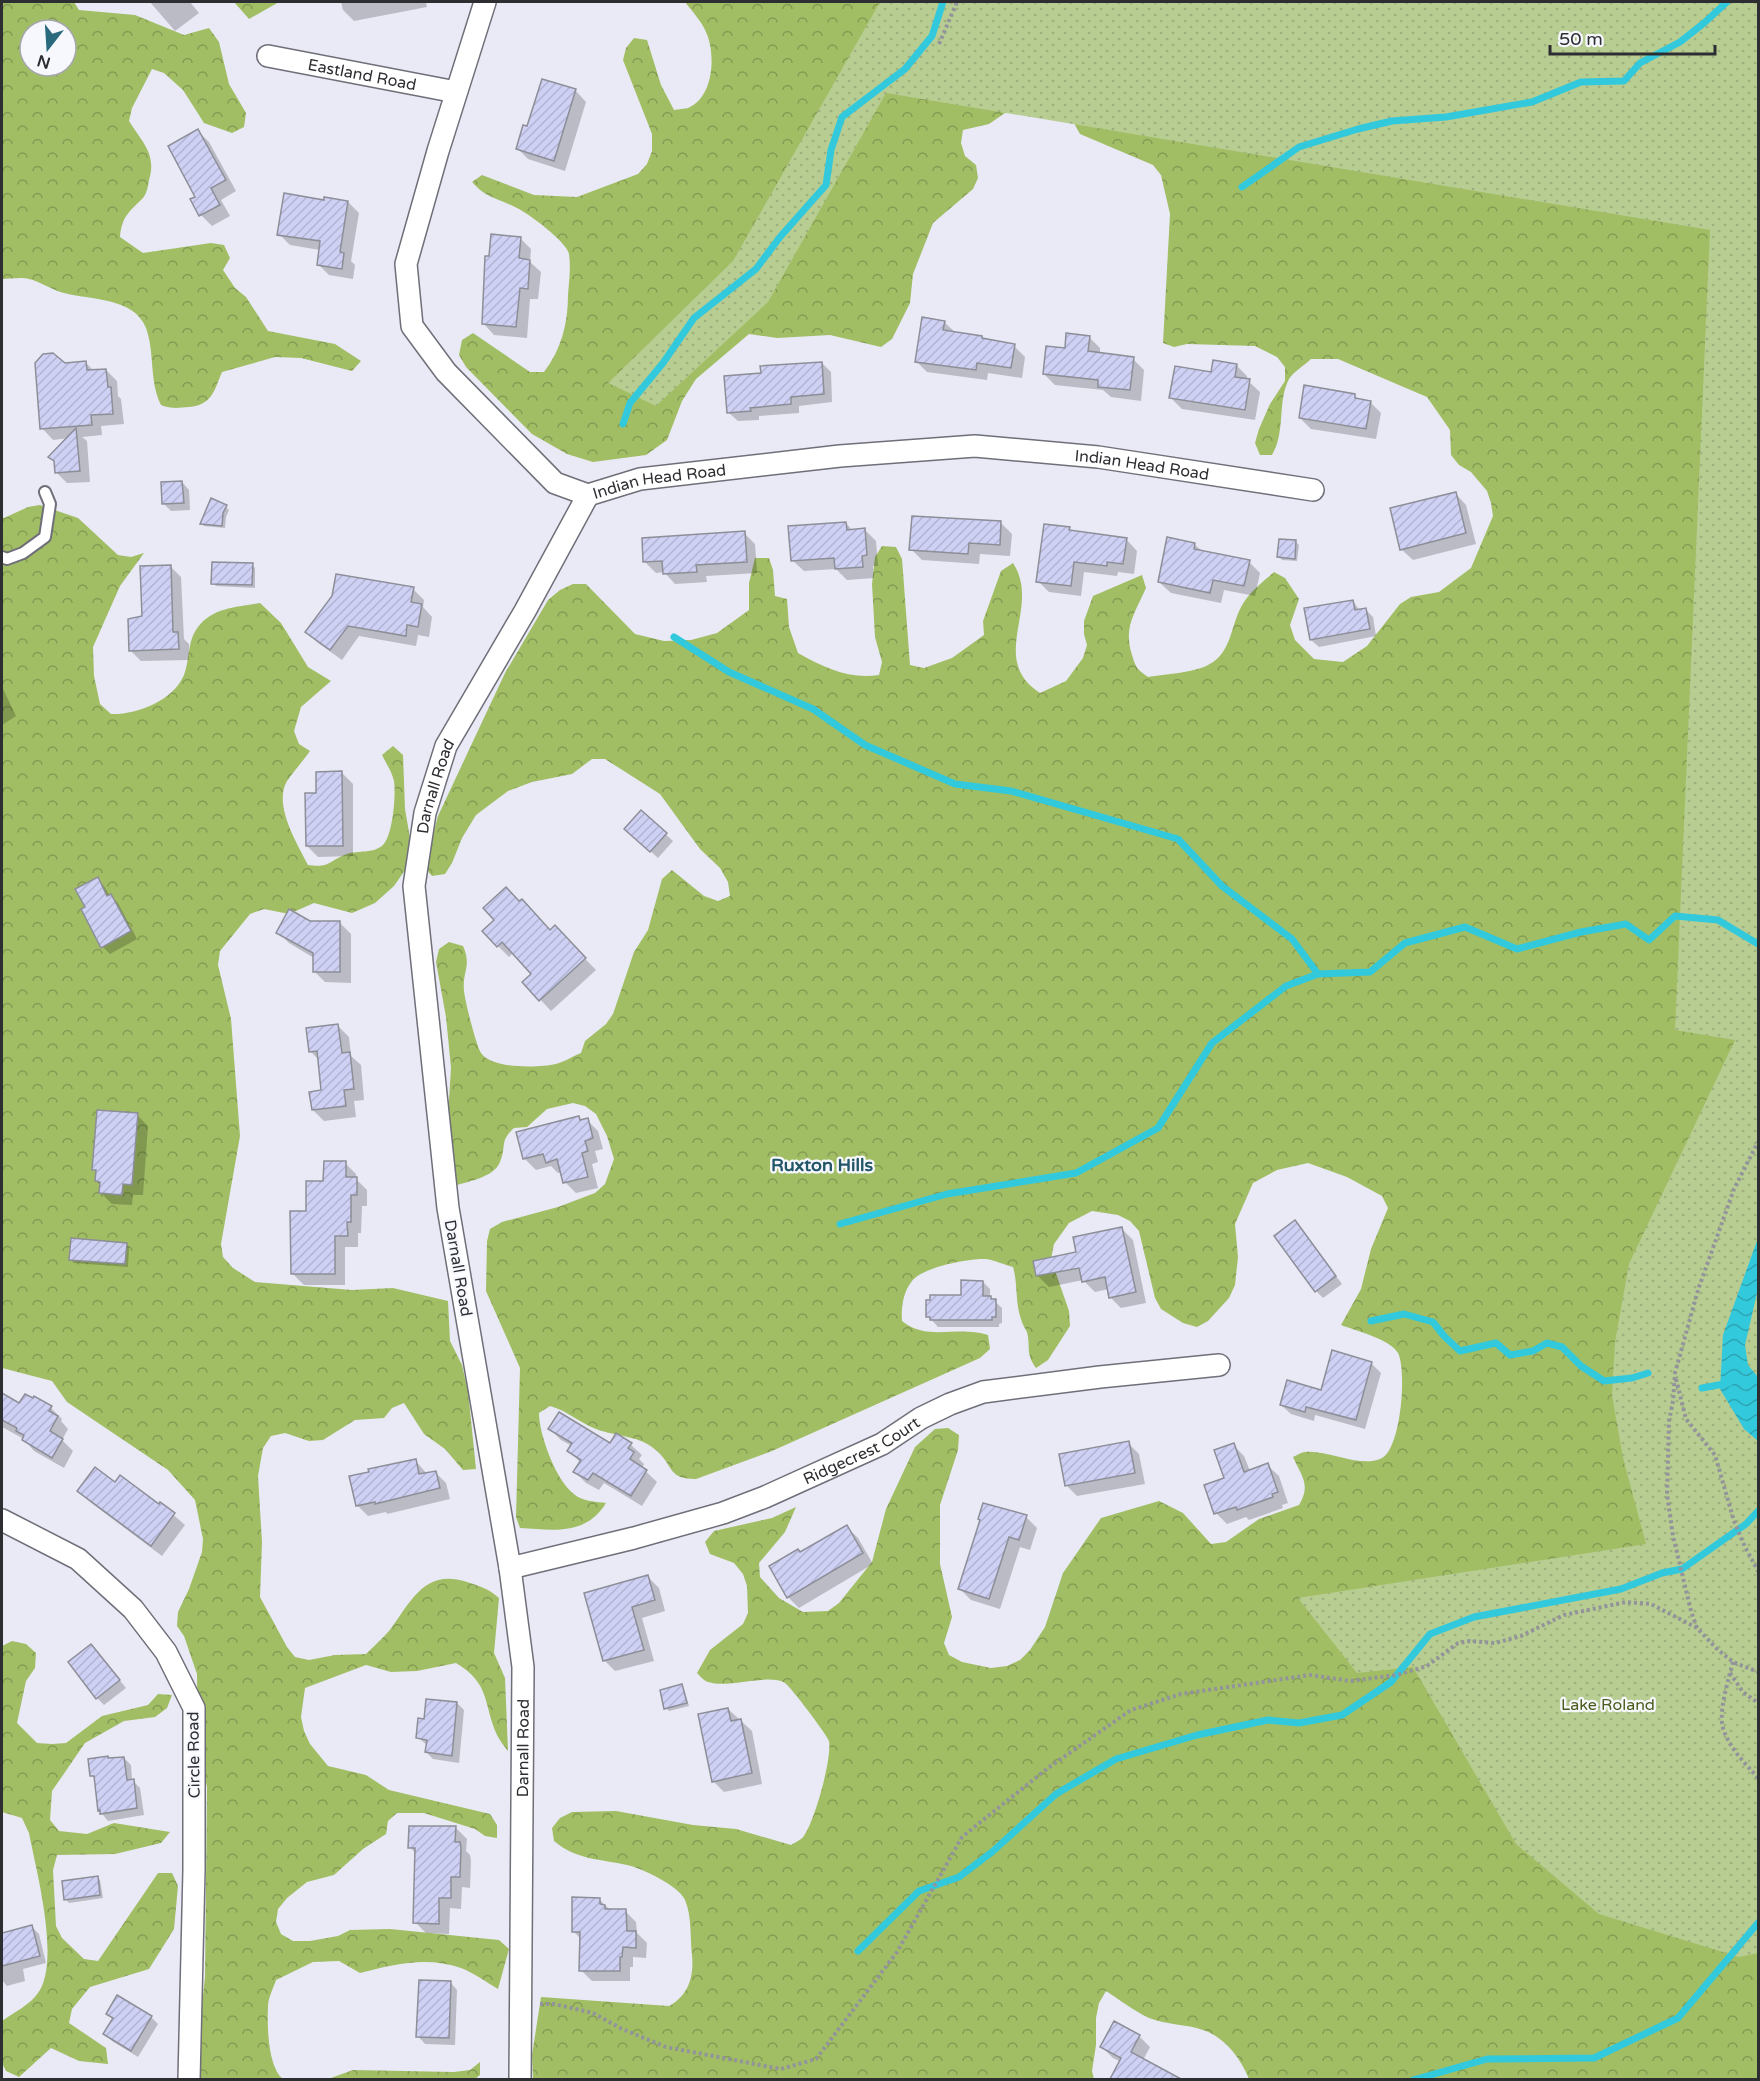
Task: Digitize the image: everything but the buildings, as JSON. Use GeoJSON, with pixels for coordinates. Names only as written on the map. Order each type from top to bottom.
{"type":"FeatureCollection","features":[{"type":"Feature","properties":{"kind":"street","name":"Indian Head Road"},"geometry":{"type":"LineString","coordinates":[[485,2],[406,264],[412,326],[446,372],[555,483],[588,495],[640,479],[840,456],[975,446],[1098,457],[1312,490]]}},
{"type":"Feature","properties":{"kind":"street","name":"Eastland Road"},"geometry":{"type":"LineString","coordinates":[[268,56],[456,92]]}},
{"type":"Feature","properties":{"kind":"street","name":"Darnall Road"},"geometry":{"type":"LineString","coordinates":[[520,2079],[523,1667],[510,1568],[448,1208],[414,886],[425,813],[446,746],[525,611],[588,495]]}},
{"type":"Feature","properties":{"kind":"street","name":"Ridgecrest Court"},"geometry":{"type":"LineString","coordinates":[[510,1568],[634,1538],[723,1513],[765,1497],[882,1443],[921,1418],[983,1392],[1089,1378],[1219,1365]]}},
{"type":"Feature","properties":{"kind":"street","name":"Circle Road"},"geometry":{"type":"LineString","coordinates":[[2,1520],[78,1559],[133,1609],[166,1652],[194,1708],[194,1870],[189,2079]]}},
{"type":"Feature","properties":{"kind":"lane"},"geometry":{"type":"LineString","coordinates":[[2,557],[7,560],[23,553],[45,537],[50,504],[45,492]]}},
{"type":"Feature","properties":{"kind":"path"},"geometry":{"type":"LineString","coordinates":[[939,44],[957,2]]}},
{"type":"Feature","properties":{"kind":"path"},"geometry":{"type":"LineString","coordinates":[[1697,1628],[1673,1536],[1667,1494],[1669,1421],[1675,1373],[1698,1290],[1734,1189],[1758,1142]]}},
{"type":"Feature","properties":{"kind":"path"},"geometry":{"type":"LineString","coordinates":[[1675,1373],[1686,1419],[1715,1455],[1734,1521],[1758,1571]]}},
{"type":"Feature","properties":{"kind":"path"},"geometry":{"type":"LineString","coordinates":[[521,2003],[554,2004],[593,2013],[622,2029],[666,2047],[781,2069],[816,2059],[897,1952],[962,1837],[1048,1768],[1131,1710],[1181,1694],[1310,1676],[1350,1681],[1397,1675],[1427,1666],[1458,1643],[1495,1642],[1521,1636],[1564,1615],[1626,1602],[1651,1604],[1697,1628],[1733,1662],[1758,1671]]}},
{"type":"Feature","properties":{"kind":"path"},"geometry":{"type":"LineString","coordinates":[[1733,1662],[1723,1704],[1722,1726],[1735,1752],[1758,1778]]}},
{"type":"Feature","properties":{"kind":"path"},"geometry":{"type":"LineString","coordinates":[[1730,1673],[1743,1692],[1758,1703]]}},
{"type":"Feature","properties":{"kind":"green space"},"geometry":{"type":"Polygon","coordinates":[[[2,2],[74,2],[79,10],[135,15],[184,35],[209,28],[219,42],[229,84],[246,113],[244,127],[232,133],[204,123],[183,90],[164,73],[152,69],[132,108],[129,121],[150,155],[151,171],[148,187],[143,198],[124,219],[120,237],[143,253],[211,243],[224,245],[230,258],[223,270],[235,288],[246,297],[268,331],[335,344],[361,361],[352,371],[301,358],[275,357],[222,372],[211,396],[197,406],[168,407],[161,405],[157,396],[146,328],[132,310],[110,301],[60,292],[38,282],[19,278],[2,279],[2,2]]]}},
{"type":"Feature","properties":{"kind":"green space"},"geometry":{"type":"Polygon","coordinates":[[[234,2],[279,2],[249,19],[234,2]]]}},
{"type":"Feature","properties":{"kind":"green space"},"geometry":{"type":"Polygon","coordinates":[[[685,2],[1758,2],[1758,2079],[1249,2079],[1237,2057],[1225,2043],[1211,2033],[1149,2018],[1106,1991],[1099,2003],[1096,2018],[1096,2045],[1092,2071],[1094,2079],[533,2079],[532,2055],[541,1997],[669,2006],[686,1991],[692,1970],[690,1920],[685,1900],[676,1889],[642,1870],[580,1855],[562,1847],[554,1841],[552,1828],[560,1818],[572,1812],[616,1811],[693,1825],[736,1829],[791,1845],[804,1836],[818,1803],[828,1761],[829,1741],[788,1686],[778,1680],[717,1684],[707,1681],[697,1673],[710,1650],[743,1624],[748,1613],[747,1586],[743,1574],[734,1563],[710,1554],[705,1542],[714,1531],[772,1518],[796,1507],[785,1532],[759,1563],[760,1577],[779,1598],[803,1612],[828,1611],[839,1603],[872,1562],[886,1509],[915,1447],[935,1429],[948,1428],[959,1435],[958,1450],[940,1505],[940,1564],[952,1617],[944,1643],[949,1655],[962,1662],[991,1668],[1007,1666],[1020,1660],[1030,1650],[1045,1627],[1063,1573],[1101,1518],[1159,1501],[1183,1513],[1211,1544],[1226,1542],[1259,1519],[1299,1505],[1305,1486],[1293,1457],[1303,1452],[1314,1452],[1364,1461],[1382,1458],[1389,1451],[1394,1440],[1402,1391],[1401,1362],[1394,1348],[1364,1333],[1341,1325],[1361,1289],[1371,1249],[1388,1208],[1382,1196],[1347,1177],[1308,1163],[1277,1170],[1253,1183],[1235,1224],[1238,1257],[1235,1285],[1229,1298],[1208,1321],[1197,1327],[1183,1323],[1161,1309],[1155,1298],[1139,1231],[1130,1221],[1118,1215],[1092,1211],[1069,1223],[1054,1244],[1051,1259],[1069,1311],[1070,1326],[1048,1360],[1036,1368],[1029,1350],[1027,1332],[1019,1313],[1013,1267],[986,1259],[969,1260],[936,1268],[918,1276],[909,1285],[903,1300],[902,1321],[922,1331],[976,1332],[988,1335],[990,1349],[980,1358],[772,1451],[696,1479],[680,1477],[672,1471],[658,1452],[644,1442],[596,1429],[550,1406],[539,1413],[542,1434],[556,1471],[570,1491],[578,1497],[606,1503],[598,1514],[579,1526],[556,1530],[520,1528],[516,1517],[520,1368],[486,1291],[487,1241],[490,1229],[502,1222],[558,1207],[595,1193],[605,1184],[614,1159],[607,1136],[596,1114],[585,1106],[573,1103],[547,1109],[527,1127],[514,1128],[505,1140],[500,1162],[492,1172],[478,1179],[450,1187],[446,1148],[451,1068],[446,1017],[436,962],[439,949],[449,942],[463,946],[466,953],[465,996],[481,1053],[505,1065],[556,1064],[581,1053],[585,1041],[606,1024],[613,1014],[634,952],[648,930],[662,879],[672,870],[704,896],[718,901],[730,896],[728,882],[720,868],[700,849],[660,794],[605,759],[592,759],[572,774],[532,782],[508,791],[476,815],[445,874],[432,876],[424,867],[438,816],[505,673],[548,600],[560,590],[573,584],[586,584],[635,634],[664,641],[691,640],[717,633],[749,610],[749,583],[755,558],[769,558],[773,570],[775,596],[787,599],[789,627],[798,653],[837,671],[868,676],[879,675],[882,662],[875,637],[872,584],[875,557],[882,546],[896,547],[902,559],[910,665],[924,668],[952,658],[984,635],[983,621],[1001,571],[1013,563],[1020,580],[1022,597],[1016,649],[1017,665],[1025,679],[1040,693],[1066,681],[1083,658],[1087,645],[1084,621],[1093,596],[1142,575],[1146,588],[1134,613],[1129,636],[1136,666],[1148,677],[1195,670],[1216,660],[1227,645],[1244,602],[1274,572],[1285,578],[1299,599],[1290,625],[1295,640],[1314,659],[1343,662],[1367,646],[1400,604],[1411,597],[1439,592],[1471,568],[1493,516],[1487,491],[1471,472],[1459,465],[1451,455],[1450,430],[1427,397],[1338,359],[1311,359],[1291,376],[1283,397],[1276,446],[1272,455],[1260,455],[1255,443],[1270,404],[1285,381],[1285,367],[1277,357],[1255,346],[1187,344],[1174,347],[1163,343],[1170,214],[1161,175],[1153,165],[1080,134],[1051,81],[989,124],[963,130],[961,143],[965,156],[976,165],[978,178],[973,189],[933,223],[913,274],[910,303],[892,339],[881,347],[830,335],[777,338],[749,334],[696,379],[682,401],[667,440],[646,455],[593,462],[567,454],[532,434],[466,367],[459,355],[462,340],[473,333],[530,372],[544,372],[555,355],[565,326],[570,274],[569,254],[561,242],[537,221],[521,210],[487,195],[472,182],[482,175],[534,195],[577,197],[638,174],[647,164],[652,151],[652,134],[623,60],[626,48],[634,38],[647,40],[661,85],[674,110],[688,108],[697,102],[708,85],[712,63],[711,52],[704,28],[685,2]]]}},
{"type":"Feature","properties":{"kind":"green space","name":"Lake Roland"},"geometry":{"type":"Polygon","coordinates":[[[880,2],[1758,2],[1758,1953],[1739,1957],[1599,1914],[1516,1844],[1413,1667],[1357,1673],[1298,1598],[1646,1544],[1623,1458],[1612,1395],[1615,1342],[1629,1264],[1735,1040],[1675,1030],[1710,230],[886,93],[768,302],[656,406],[608,383],[733,261],[880,2]]]}},
{"type":"Feature","properties":{"kind":"green space"},"geometry":{"type":"Polygon","coordinates":[[[40,505],[78,518],[118,555],[131,557],[144,553],[120,586],[93,647],[94,676],[100,704],[111,714],[131,712],[153,705],[179,684],[186,669],[194,632],[204,620],[226,609],[260,603],[281,623],[308,667],[331,681],[301,707],[294,731],[299,744],[310,751],[287,781],[283,791],[288,824],[308,865],[325,865],[347,854],[375,850],[383,845],[391,824],[395,787],[392,774],[382,755],[393,746],[403,755],[405,809],[412,850],[410,863],[394,886],[375,903],[352,913],[314,903],[289,914],[264,909],[250,914],[220,951],[218,965],[231,1019],[240,1136],[221,1244],[223,1257],[233,1268],[255,1282],[352,1290],[393,1288],[448,1301],[450,1341],[462,1365],[468,1391],[476,1469],[463,1470],[445,1449],[424,1434],[404,1403],[392,1408],[384,1418],[355,1420],[323,1440],[309,1441],[285,1433],[271,1436],[263,1448],[258,1476],[262,1542],[260,1597],[287,1647],[295,1657],[309,1660],[335,1655],[366,1654],[389,1631],[420,1590],[429,1584],[452,1579],[480,1586],[492,1592],[499,1598],[494,1653],[505,1678],[508,1751],[497,1735],[481,1687],[467,1671],[456,1663],[417,1671],[391,1672],[366,1665],[305,1688],[301,1717],[304,1731],[310,1744],[328,1766],[366,1775],[389,1790],[490,1814],[497,1825],[497,1838],[485,1836],[475,1829],[424,1813],[397,1813],[388,1821],[386,1834],[363,1849],[334,1875],[307,1882],[287,1898],[278,1909],[276,1922],[281,1934],[293,1941],[310,1941],[338,1936],[350,1930],[390,1929],[499,1940],[509,1949],[498,1989],[461,1968],[436,1962],[398,1964],[360,1973],[339,1961],[313,1962],[276,1980],[268,2004],[268,2035],[274,2065],[283,2079],[194,2079],[205,1977],[207,1787],[198,1746],[197,1674],[184,1636],[177,1626],[178,1612],[202,1552],[203,1539],[195,1500],[168,1470],[67,1402],[52,1381],[2,1368],[2,517],[40,505]]]}},
{"type":"Feature","properties":{"kind":"green space"},"geometry":{"type":"Polygon","coordinates":[[[12,1641],[26,1644],[36,1653],[35,1668],[26,1681],[17,1723],[37,1743],[66,1743],[102,1716],[148,1705],[158,1694],[172,1695],[167,1708],[155,1717],[124,1721],[85,1743],[52,1791],[50,1820],[59,1831],[87,1834],[114,1823],[170,1832],[161,1843],[115,1854],[57,1855],[53,1870],[56,1926],[62,1938],[84,1959],[98,1961],[158,1873],[172,1873],[178,1886],[174,1929],[149,1969],[90,1987],[72,2009],[69,2023],[106,2048],[108,2064],[79,2061],[51,2048],[19,2077],[6,2071],[2,2063],[2,2021],[26,2005],[38,1993],[45,1978],[47,1938],[41,1891],[29,1833],[22,1818],[2,1812],[2,1646],[12,1641]]]}},
{"type":"Feature","properties":{"kind":"green space"},"geometry":{"type":"Polygon","coordinates":[[[480,2062],[480,2075],[475,2079],[328,2079],[353,2070],[454,2072],[470,2070],[480,2062]]]}},
{"type":"Feature","properties":{"kind":"water"},"geometry":{"type":"Polygon","coordinates":[[[1758,1238],[1758,1289],[1745,1345],[1748,1365],[1758,1377],[1758,1441],[1744,1429],[1720,1389],[1723,1335],[1758,1238]]]}},
{"type":"Feature","properties":{"kind":"waterway"},"geometry":{"type":"LineString","coordinates":[[623,424],[630,403],[663,363],[694,318],[756,269],[780,237],[826,185],[831,150],[842,117],[905,69],[932,36],[943,2]]}},
{"type":"Feature","properties":{"kind":"waterway"},"geometry":{"type":"LineString","coordinates":[[1242,187],[1299,147],[1358,129],[1392,121],[1446,117],[1532,102],[1581,82],[1624,81],[1640,63],[1680,42],[1727,2]]}},
{"type":"Feature","properties":{"kind":"waterway"},"geometry":{"type":"LineString","coordinates":[[674,637],[729,672],[813,709],[865,745],[955,784],[1011,791],[1178,839],[1222,886],[1292,939],[1318,974]]}},
{"type":"Feature","properties":{"kind":"waterway"},"geometry":{"type":"LineString","coordinates":[[840,1224],[947,1194],[1076,1173],[1158,1128],[1212,1043],[1286,986],[1318,974],[1370,972],[1405,943],[1465,927],[1517,949],[1581,932],[1626,924],[1649,940],[1675,916],[1718,920],[1758,944]]}},
{"type":"Feature","properties":{"kind":"waterway"},"geometry":{"type":"LineString","coordinates":[[1371,1321],[1404,1314],[1433,1322],[1460,1351],[1496,1343],[1510,1355],[1533,1351],[1547,1343],[1562,1347],[1581,1366],[1604,1381],[1632,1378],[1648,1373]]}},
{"type":"Feature","properties":{"kind":"waterway"},"geometry":{"type":"LineString","coordinates":[[1702,1388],[1729,1383]]}},
{"type":"Feature","properties":{"kind":"waterway"},"geometry":{"type":"LineString","coordinates":[[858,1951],[919,1891],[959,1877],[992,1852],[1056,1794],[1116,1759],[1197,1735],[1268,1720],[1299,1723],[1342,1715],[1391,1682],[1430,1634],[1474,1617],[1621,1589],[1662,1573],[1682,1569],[1746,1524],[1758,1511]]}},
{"type":"Feature","properties":{"kind":"waterway"},"geometry":{"type":"LineString","coordinates":[[1413,2080],[1487,2059],[1594,2058],[1678,2018],[1758,1923]]}},
{"type":"Feature","properties":{"kind":"district","name":"Ruxton Hills"},"geometry":{"type":"Point","coordinates":[822,1165]}}]}
